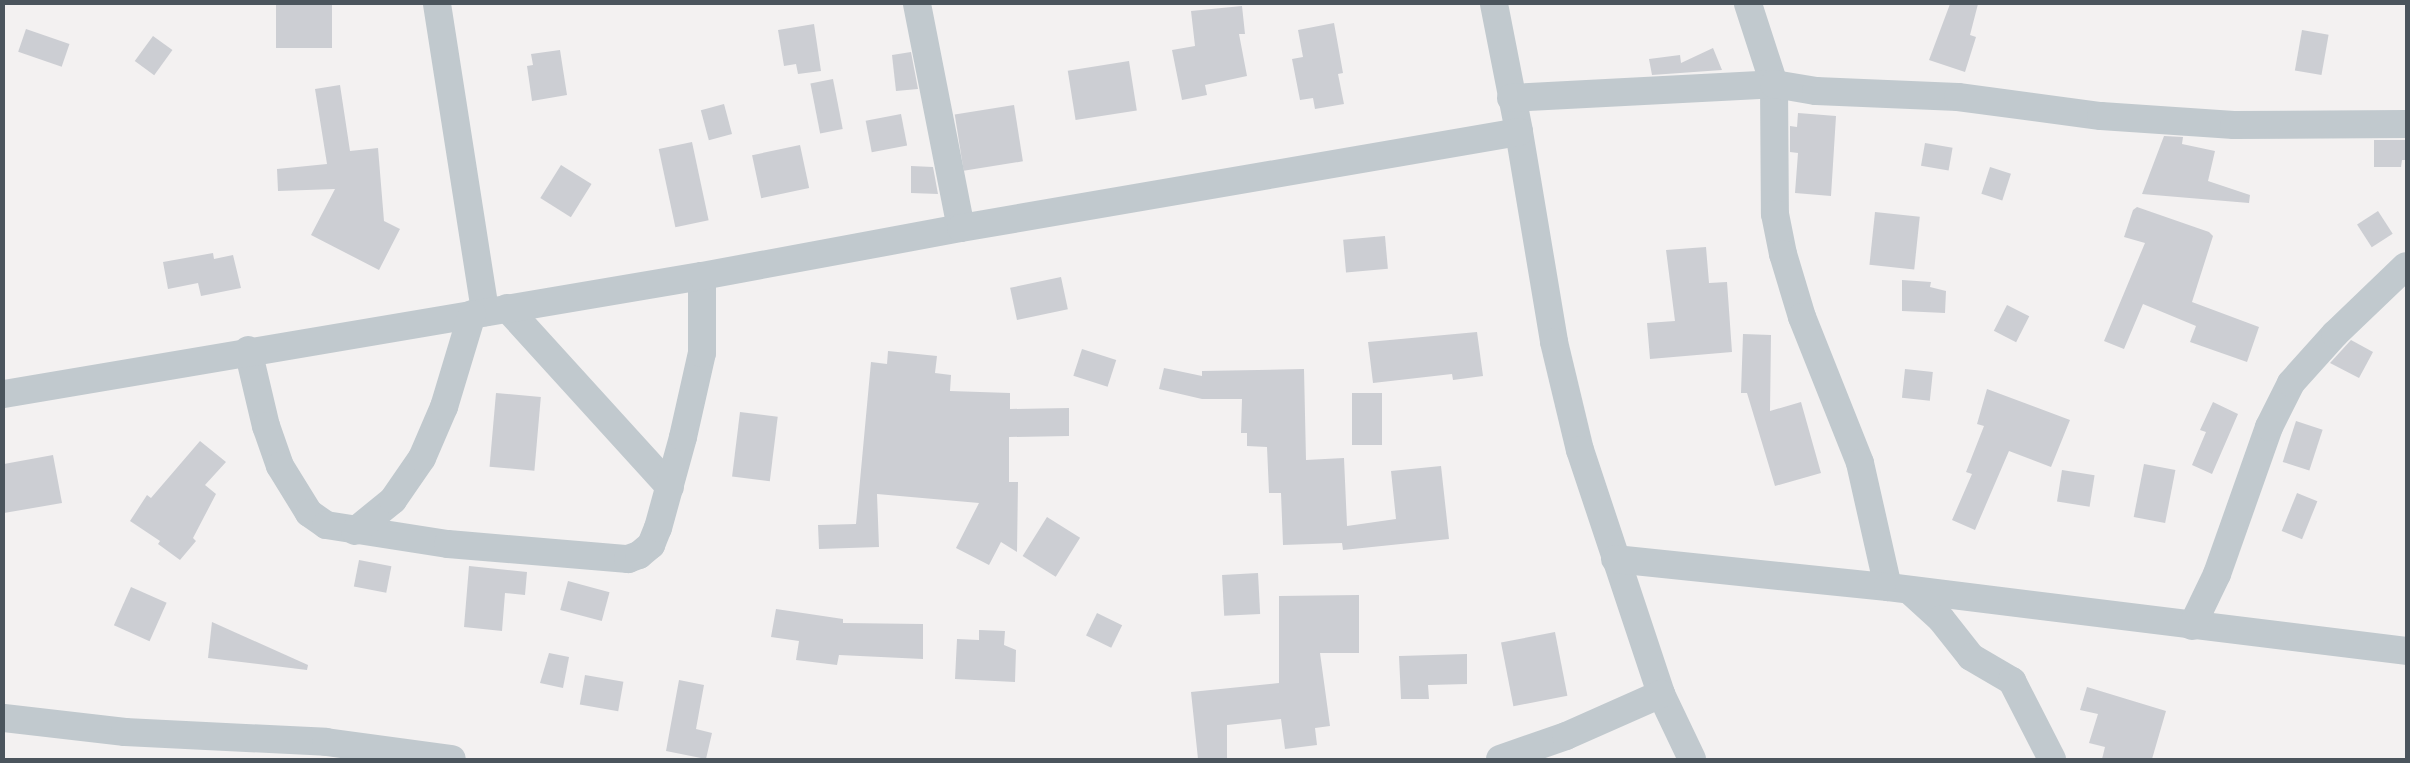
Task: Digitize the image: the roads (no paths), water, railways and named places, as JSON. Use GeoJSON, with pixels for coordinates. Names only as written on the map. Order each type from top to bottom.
{"type":"FeatureCollection","features":[{"type":"Feature","properties":{"kind":"street"},"geometry":{"type":"LineString","coordinates":[[356,532],[393,500],[422,458],[488,311],[437,4]]}},
{"type":"Feature","properties":{"kind":"street"},"geometry":{"type":"LineString","coordinates":[[918,4],[961,228]]}},
{"type":"Feature","properties":{"kind":"street"},"geometry":{"type":"LineString","coordinates":[[1494,4],[1519,132],[1554,342],[1580,450],[1661,694],[1692,759]]}},
{"type":"Feature","properties":{"kind":"street"},"geometry":{"type":"LineString","coordinates":[[1748,4],[1774,84],[1775,214],[1783,254],[1802,317],[1860,463],[1899,589],[1941,619],[1971,657],[2012,681],[2052,759]]}},
{"type":"Feature","properties":{"kind":"street"},"geometry":{"type":"LineString","coordinates":[[1511,98],[1774,84],[1816,91],[1958,97],[2100,116],[2234,125],[2406,124]]}},
{"type":"Feature","properties":{"kind":"street"},"geometry":{"type":"LineString","coordinates":[[4,394],[248,350],[702,276],[961,228],[1519,132]]}},
{"type":"Feature","properties":{"kind":"street"},"geometry":{"type":"LineString","coordinates":[[2192,626],[2217,574],[2266,436],[2291,383],[2335,334],[2406,266]]}},
{"type":"Feature","properties":{"kind":"street"},"geometry":{"type":"LineString","coordinates":[[248,350],[266,426],[280,466],[296,498],[308,513],[326,525],[356,532],[448,544],[628,558],[639,555],[651,544],[670,487],[702,353],[702,276]]}},
{"type":"Feature","properties":{"kind":"street"},"geometry":{"type":"LineString","coordinates":[[488,311],[670,487]]}},
{"type":"Feature","properties":{"kind":"street"},"geometry":{"type":"LineString","coordinates":[[1615,559],[1899,589],[2406,651]]}},
{"type":"Feature","properties":{"kind":"street"},"geometry":{"type":"LineString","coordinates":[[1500,759],[1566,736],[1661,694]]}},
{"type":"Feature","properties":{"kind":"street"},"geometry":{"type":"LineString","coordinates":[[4,718],[125,732],[326,751],[452,759]]}}]}
